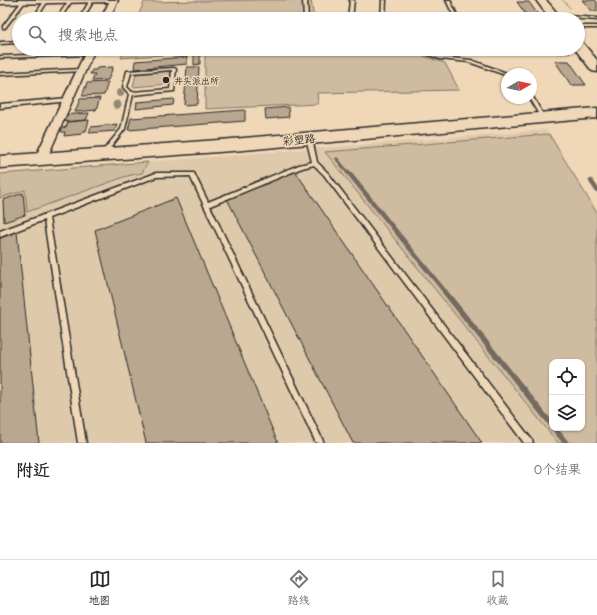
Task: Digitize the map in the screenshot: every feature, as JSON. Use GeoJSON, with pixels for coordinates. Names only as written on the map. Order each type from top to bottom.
{"type":"FeatureCollection","features":[{"type":"Feature","properties":{"kind":"street"},"geometry":{"type":"LineString","coordinates":[[0,2],[107,0]]}},
{"type":"Feature","properties":{"kind":"street"},"geometry":{"type":"LineString","coordinates":[[108,12],[114,0]]}},
{"type":"Feature","properties":{"kind":"street"},"geometry":{"type":"LineString","coordinates":[[541,0],[550,12]]}},
{"type":"Feature","properties":{"kind":"street"},"geometry":{"type":"LineString","coordinates":[[585,53],[597,68]]}},
{"type":"Feature","properties":{"kind":"street"},"geometry":{"type":"LineString","coordinates":[[41,158],[88,56]]}},
{"type":"Feature","properties":{"kind":"street","name":"彩塑路"},"geometry":{"type":"LineString","coordinates":[[0,162],[309,138],[597,113]]}},
{"type":"Feature","properties":{"kind":"lane"},"geometry":{"type":"LineString","coordinates":[[62,12],[68,0]]}},
{"type":"Feature","properties":{"kind":"lane"},"geometry":{"type":"LineString","coordinates":[[85,12],[92,0]]}},
{"type":"Feature","properties":{"kind":"lane"},"geometry":{"type":"LineString","coordinates":[[305,0],[306,12]]}},
{"type":"Feature","properties":{"kind":"lane"},"geometry":{"type":"LineString","coordinates":[[351,12],[352,0]]}},
{"type":"Feature","properties":{"kind":"lane"},"geometry":{"type":"LineString","coordinates":[[383,12],[384,0]]}},
{"type":"Feature","properties":{"kind":"lane"},"geometry":{"type":"LineString","coordinates":[[448,0],[454,12]]}},
{"type":"Feature","properties":{"kind":"lane"},"geometry":{"type":"LineString","coordinates":[[16,12],[25,1]]}},
{"type":"Feature","properties":{"kind":"lane"},"geometry":{"type":"LineString","coordinates":[[39,12],[46,1]]}},
{"type":"Feature","properties":{"kind":"lane"},"geometry":{"type":"LineString","coordinates":[[4,27],[12,17]]}},
{"type":"Feature","properties":{"kind":"lane"},"geometry":{"type":"LineString","coordinates":[[585,19],[597,19]]}},
{"type":"Feature","properties":{"kind":"lane"},"geometry":{"type":"LineString","coordinates":[[585,27],[597,27]]}},
{"type":"Feature","properties":{"kind":"lane"},"geometry":{"type":"LineString","coordinates":[[0,43],[12,42]]}},
{"type":"Feature","properties":{"kind":"lane"},"geometry":{"type":"LineString","coordinates":[[0,57],[18,56]]}},
{"type":"Feature","properties":{"kind":"lane"},"geometry":{"type":"LineString","coordinates":[[437,56],[440,58],[470,62],[501,72]]}},
{"type":"Feature","properties":{"kind":"lane"},"geometry":{"type":"LineString","coordinates":[[174,69],[172,90],[131,94],[125,87],[129,72],[174,69]]}},
{"type":"Feature","properties":{"kind":"lane"},"geometry":{"type":"LineString","coordinates":[[0,74],[82,70]]}},
{"type":"Feature","properties":{"kind":"lane"},"geometry":{"type":"LineString","coordinates":[[103,154],[123,130],[131,94]]}},
{"type":"Feature","properties":{"kind":"lane"},"geometry":{"type":"LineString","coordinates":[[0,106],[68,100]]}},
{"type":"Feature","properties":{"kind":"lane"},"geometry":{"type":"LineString","coordinates":[[535,104],[543,118]]}},
{"type":"Feature","properties":{"kind":"lane"},"geometry":{"type":"LineString","coordinates":[[309,138],[315,163],[326,174],[528,443]]}},
{"type":"Feature","properties":{"kind":"lane"},"geometry":{"type":"LineString","coordinates":[[207,205],[301,166],[315,163]]}},
{"type":"Feature","properties":{"kind":"lane"},"geometry":{"type":"LineString","coordinates":[[0,234],[156,175],[192,174],[320,443]]}},
{"type":"Feature","properties":{"kind":"lane"},"geometry":{"type":"LineString","coordinates":[[46,216],[82,443]]}},
{"type":"Feature","properties":{"kind":"shaded area"},"geometry":{"type":"Polygon","coordinates":[[[311,0],[313,12],[140,12],[144,2],[311,0]]]}},
{"type":"Feature","properties":{"kind":"shaded area"},"geometry":{"type":"Polygon","coordinates":[[[122,56],[149,56],[121,58],[122,56]]]}},
{"type":"Feature","properties":{"kind":"shaded area"},"geometry":{"type":"Polygon","coordinates":[[[205,56],[423,56],[445,63],[459,90],[317,93],[318,104],[205,109],[205,56]]]}},
{"type":"Feature","properties":{"kind":"shaded area"},"geometry":{"type":"Polygon","coordinates":[[[171,71],[170,84],[133,87],[136,74],[171,71]]]}},
{"type":"Feature","properties":{"kind":"shaded area"},"geometry":{"type":"Polygon","coordinates":[[[546,130],[597,213],[597,443],[0,443],[0,174],[546,130]]]}},
{"type":"Feature","properties":{"kind":"shaded area"},"geometry":{"type":"Polygon","coordinates":[[[549,134],[597,213],[597,443],[558,443],[325,152],[549,134]]]}},
{"type":"Feature","properties":{"kind":"shaded area"},"geometry":{"type":"Polygon","coordinates":[[[148,162],[142,173],[127,176],[27,212],[25,190],[0,198],[0,174],[148,162]]]}},
{"type":"Feature","properties":{"kind":"building"},"geometry":{"type":"Polygon","coordinates":[[[582,0],[595,0],[597,2],[597,12],[592,11],[582,0]]]}},
{"type":"Feature","properties":{"kind":"building"},"geometry":{"type":"Polygon","coordinates":[[[517,2],[529,2],[536,12],[524,12],[517,2]]]}},
{"type":"Feature","properties":{"kind":"building"},"geometry":{"type":"Polygon","coordinates":[[[194,56],[200,56],[200,64],[194,65],[194,56]]]}},
{"type":"Feature","properties":{"kind":"building"},"geometry":{"type":"Polygon","coordinates":[[[187,57],[187,64],[134,69],[135,61],[187,57]]]}},
{"type":"Feature","properties":{"kind":"building"},"geometry":{"type":"Polygon","coordinates":[[[555,61],[569,61],[586,85],[571,85],[555,61]]]}},
{"type":"Feature","properties":{"kind":"building"},"geometry":{"type":"Polygon","coordinates":[[[113,67],[108,80],[92,81],[95,74],[90,74],[92,70],[96,70],[97,68],[113,67]]]}},
{"type":"Feature","properties":{"kind":"building"},"geometry":{"type":"Polygon","coordinates":[[[187,67],[199,67],[197,104],[184,105],[187,67]]]}},
{"type":"Feature","properties":{"kind":"building"},"geometry":{"type":"Polygon","coordinates":[[[108,82],[104,95],[82,96],[87,83],[108,82]]]}},
{"type":"Feature","properties":{"kind":"building"},"geometry":{"type":"Polygon","coordinates":[[[100,98],[96,110],[75,112],[80,99],[100,98]]]}},
{"type":"Feature","properties":{"kind":"building"},"geometry":{"type":"Polygon","coordinates":[[[174,99],[173,105],[136,109],[137,102],[174,99]]]}},
{"type":"Feature","properties":{"kind":"building"},"geometry":{"type":"Polygon","coordinates":[[[288,107],[289,117],[266,119],[265,109],[288,107]]]}},
{"type":"Feature","properties":{"kind":"building"},"geometry":{"type":"Polygon","coordinates":[[[245,110],[245,121],[128,130],[131,118],[245,110]]]}},
{"type":"Feature","properties":{"kind":"building"},"geometry":{"type":"Polygon","coordinates":[[[89,113],[86,120],[61,122],[63,115],[89,113]]]}},
{"type":"Feature","properties":{"kind":"building"},"geometry":{"type":"Polygon","coordinates":[[[89,120],[86,131],[83,131],[82,134],[64,136],[65,132],[61,132],[62,128],[66,127],[68,122],[89,120]]]}},
{"type":"Feature","properties":{"kind":"building"},"geometry":{"type":"Polygon","coordinates":[[[117,124],[115,131],[89,133],[91,127],[117,124]]]}},
{"type":"Feature","properties":{"kind":"building"},"geometry":{"type":"Polygon","coordinates":[[[295,171],[482,443],[353,443],[227,199],[295,171]]]}},
{"type":"Feature","properties":{"kind":"building"},"geometry":{"type":"Polygon","coordinates":[[[23,193],[25,215],[4,222],[3,200],[23,193]]]}},
{"type":"Feature","properties":{"kind":"building"},"geometry":{"type":"Polygon","coordinates":[[[176,198],[278,443],[146,443],[95,230],[176,198]]]}},
{"type":"Feature","properties":{"kind":"building"},"geometry":{"type":"Polygon","coordinates":[[[17,232],[39,443],[0,443],[0,238],[17,232]]]}},
{"type":"Feature","properties":{"kind":"waterway"},"geometry":{"type":"LineString","coordinates":[[337,159],[348,173]]}},
{"type":"Feature","properties":{"kind":"waterway"},"geometry":{"type":"LineString","coordinates":[[348,172],[446,293]]}},
{"type":"Feature","properties":{"kind":"waterway"},"geometry":{"type":"LineString","coordinates":[[591,181],[597,190]]}},
{"type":"Feature","properties":{"kind":"waterway"},"geometry":{"type":"LineString","coordinates":[[445,292],[549,421]]}},
{"type":"Feature","properties":{"kind":"waterway"},"geometry":{"type":"LineString","coordinates":[[556,431],[566,443]]}},
{"type":"Feature","properties":{"kind":"place","name":"井头派出所"},"geometry":{"type":"Point","coordinates":[166,80]}}]}
